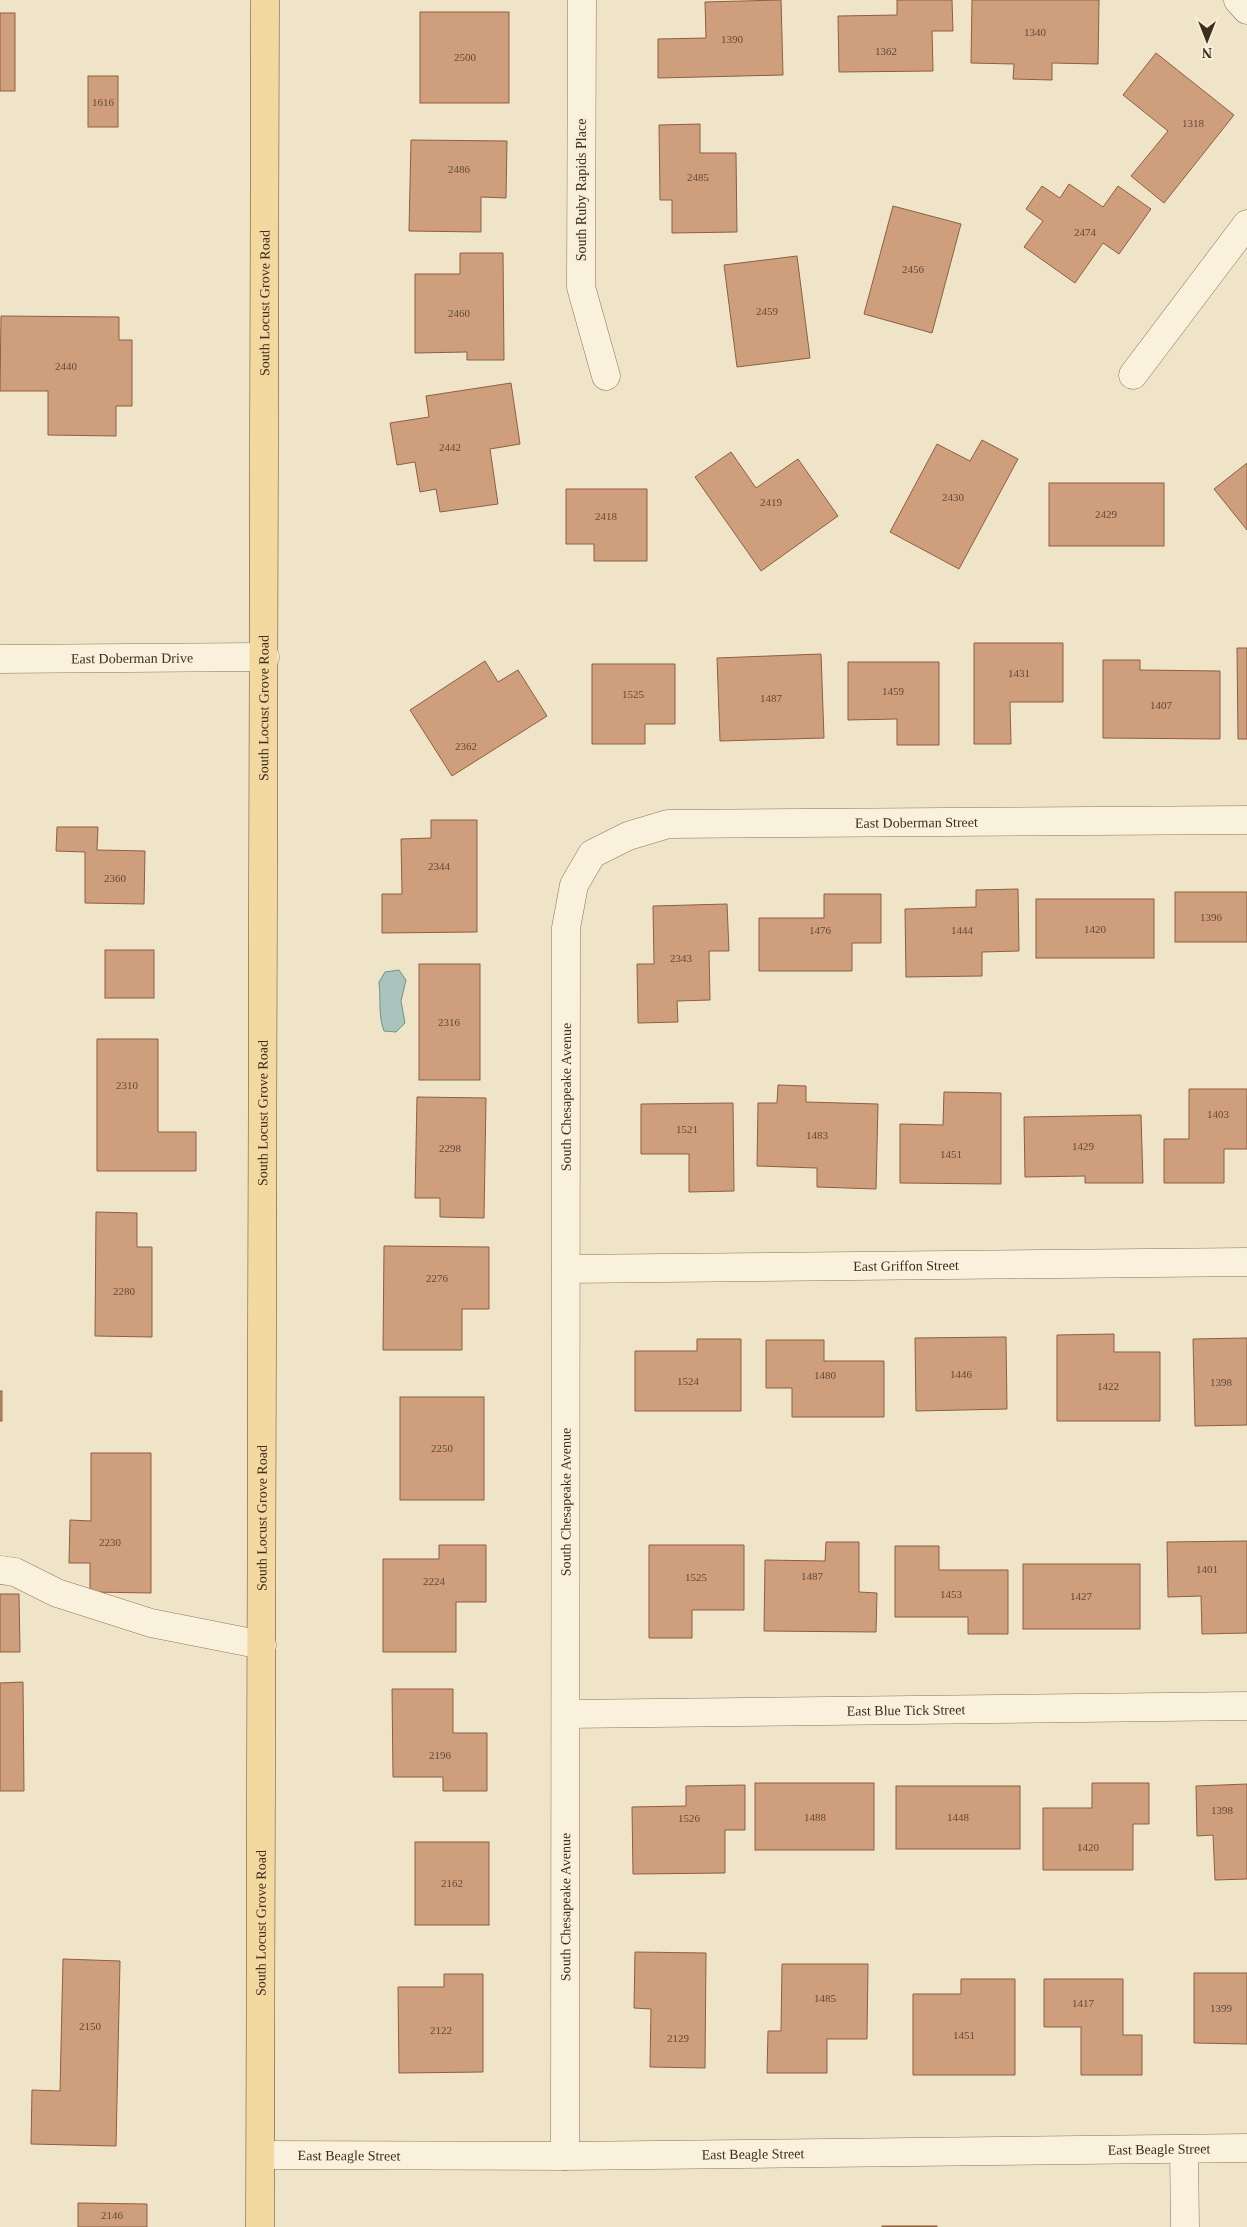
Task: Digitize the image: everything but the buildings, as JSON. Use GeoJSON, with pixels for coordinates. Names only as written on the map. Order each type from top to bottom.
{"type":"FeatureCollection","features":[{"type":"Feature","properties":{"kind":"main road","name":"South Locust Grove Road"},"geometry":{"type":"LineString","coordinates":[[260,2227],[265,0]]}},
{"type":"Feature","properties":{"kind":"street","name":"South Ruby Rapids Place"},"geometry":{"type":"LineString","coordinates":[[582,0],[581,287],[606,376]]}},
{"type":"Feature","properties":{"kind":"street"},"geometry":{"type":"LineString","coordinates":[[1238,0],[1247,10]]}},
{"type":"Feature","properties":{"kind":"street"},"geometry":{"type":"LineString","coordinates":[[1133,375],[1247,224]]}},
{"type":"Feature","properties":{"kind":"street","name":"East Doberman Drive"},"geometry":{"type":"LineString","coordinates":[[0,659],[265,657]]}},
{"type":"Feature","properties":{"kind":"street","name":"East Doberman Street"},"geometry":{"type":"LineString","coordinates":[[592,854],[628,836],[668,824],[1247,820]]}},
{"type":"Feature","properties":{"kind":"street","name":"South Chesapeake Avenue"},"geometry":{"type":"LineString","coordinates":[[565,2156],[566,928],[574,885],[592,854]]}},
{"type":"Feature","properties":{"kind":"street","name":"East Griffon Street"},"geometry":{"type":"LineString","coordinates":[[566,1269],[1247,1262]]}},
{"type":"Feature","properties":{"kind":"street"},"geometry":{"type":"LineString","coordinates":[[0,1570],[16,1572],[57,1593],[150,1623],[262,1645]]}},
{"type":"Feature","properties":{"kind":"street","name":"East Blue Tick Street"},"geometry":{"type":"LineString","coordinates":[[566,1714],[1247,1706]]}},
{"type":"Feature","properties":{"kind":"street","name":"East Beagle Street"},"geometry":{"type":"LineString","coordinates":[[261,2155],[565,2156],[1247,2148]]}},
{"type":"Feature","properties":{"kind":"street"},"geometry":{"type":"LineString","coordinates":[[1184,2149],[1185,2227]]}},
{"type":"Feature","properties":{"kind":"water"},"geometry":{"type":"Polygon","coordinates":[[[399,970],[406,980],[401,1001],[405,1023],[396,1032],[384,1031],[380,1013],[379,982],[385,972],[399,970]]]}}]}
